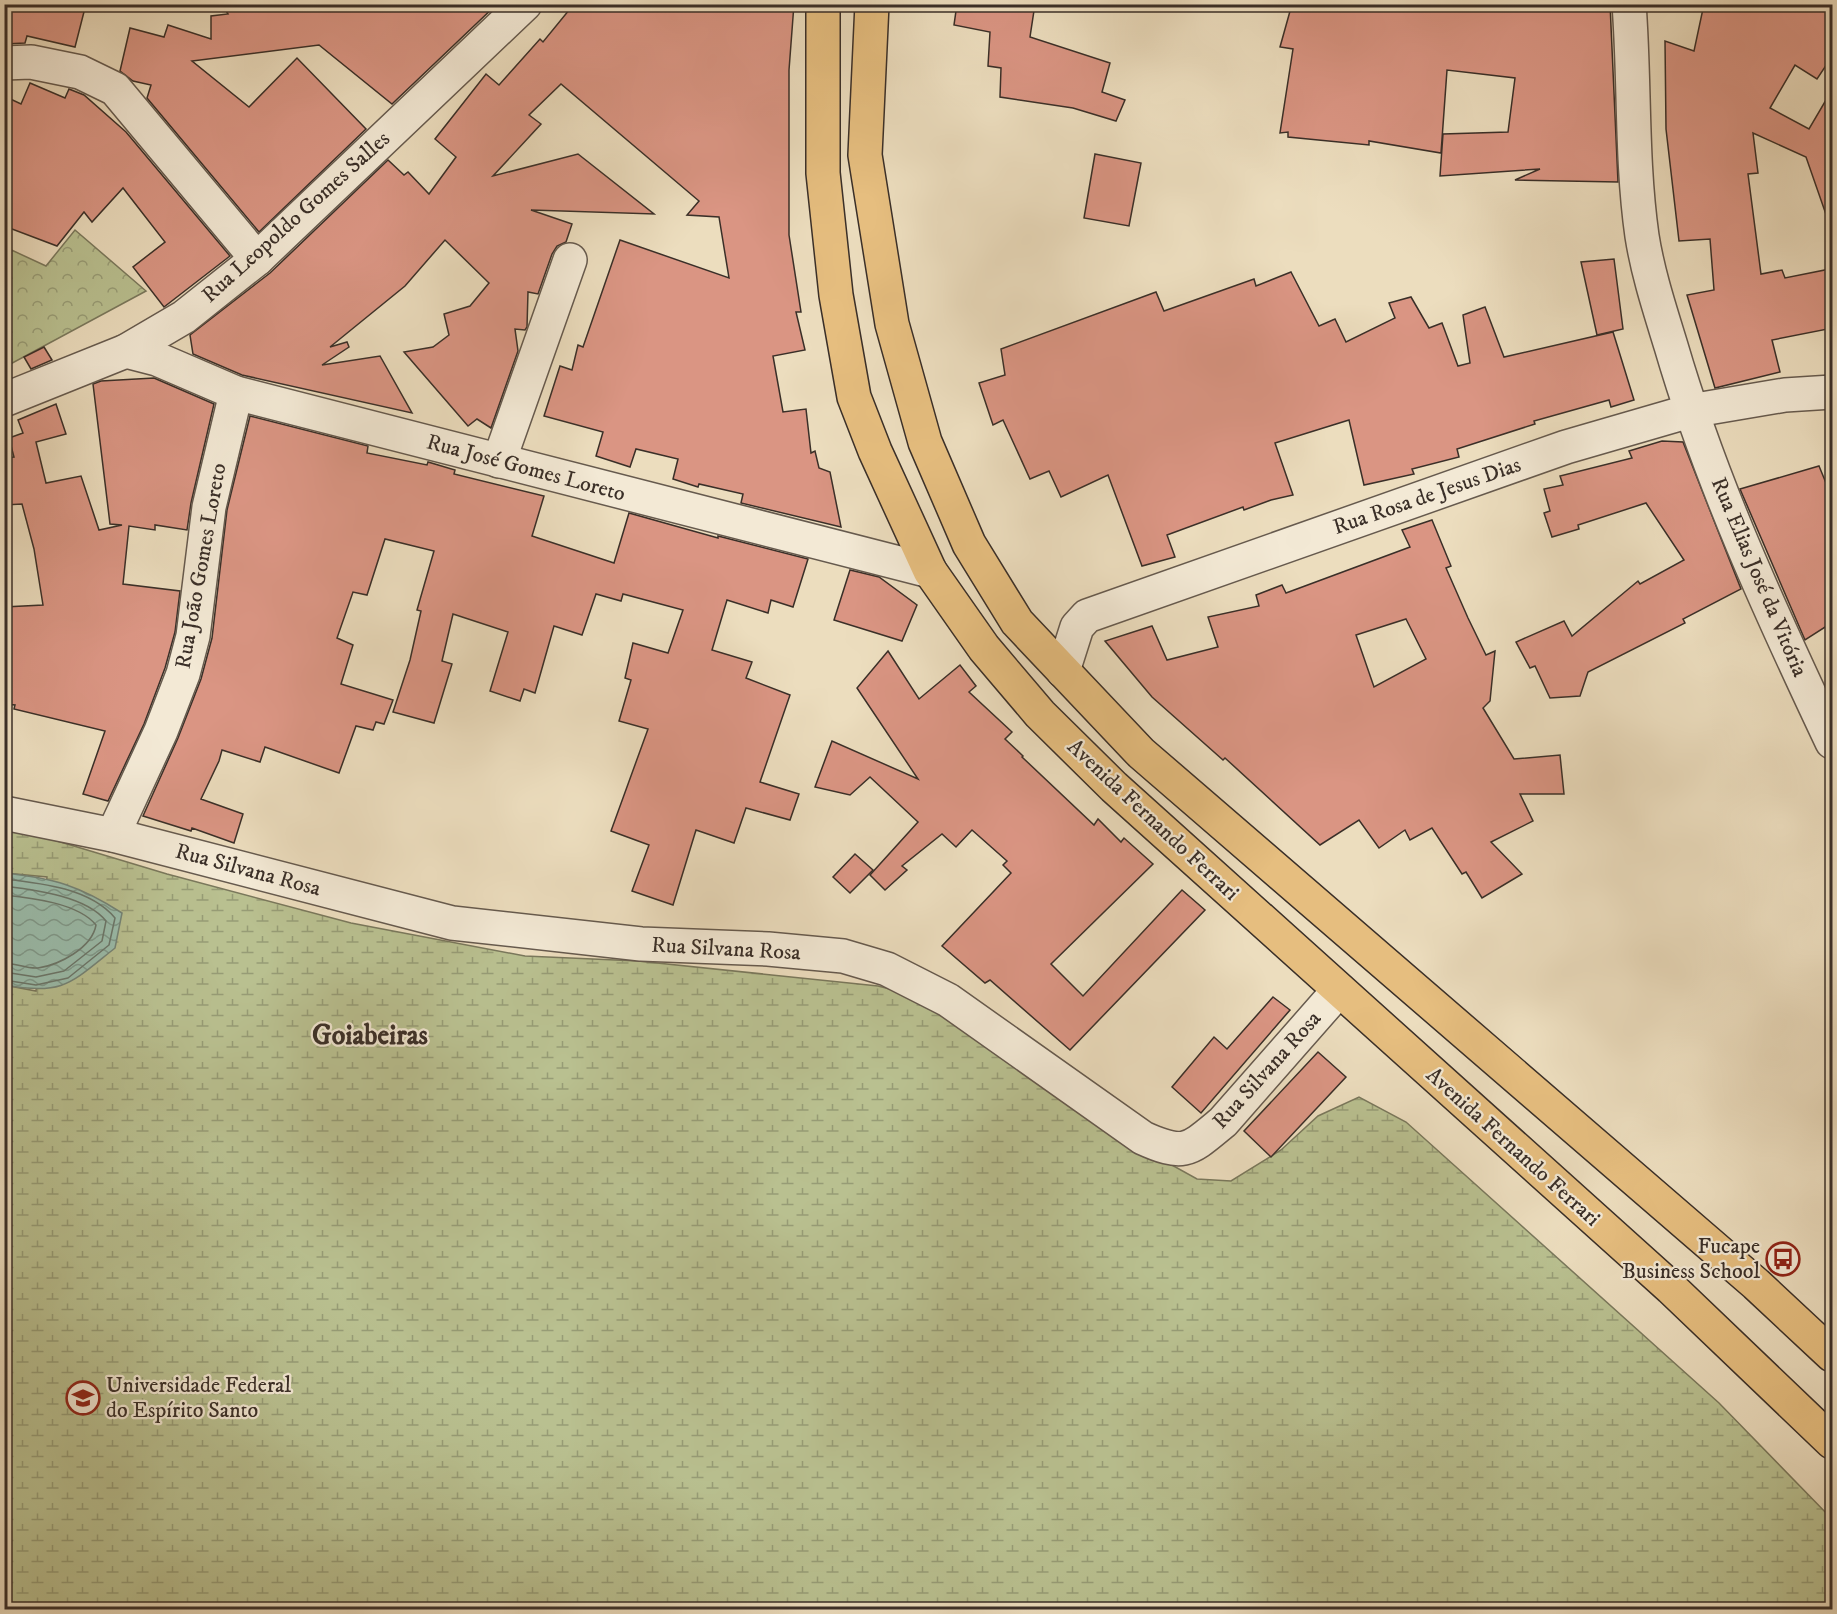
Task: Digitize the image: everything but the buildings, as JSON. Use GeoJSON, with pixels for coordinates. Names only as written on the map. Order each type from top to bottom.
{"type":"FeatureCollection","features":[{"type":"Feature","properties":{"kind":"main road","name":"Avenida Fernando Ferrari"},"geometry":{"type":"LineString","coordinates":[[823,4],[823,173],[836,295],[854,397],[875,451],[930,571],[984,648],[1041,714],[1114,788],[1671,1288],[1833,1442]]}},
{"type":"Feature","properties":{"kind":"main road","name":"Avenida Fernando Ferrari"},"geometry":{"type":"LineString","coordinates":[[872,4],[865,155],[892,324],[925,442],[969,544],[1017,622],[1141,753],[1756,1284],[1833,1355]]}},
{"type":"Feature","properties":{"kind":"street","name":"Rua Leopoldo Gomes Salles"},"geometry":{"type":"LineString","coordinates":[[4,400],[126,351],[184,317],[257,259],[525,4]]}},
{"type":"Feature","properties":{"kind":"street","name":"Rua Elias José da Vitória"},"geometry":{"type":"LineString","coordinates":[[1629,4],[1635,170],[1643,238],[1652,280],[1690,411],[1781,633],[1833,742]]}},
{"type":"Feature","properties":{"kind":"street"},"geometry":{"type":"LineString","coordinates":[[4,63],[31,62],[80,72],[115,89],[257,259]]}},
{"type":"Feature","properties":{"kind":"street"},"geometry":{"type":"LineString","coordinates":[[499,461],[570,260]]}},
{"type":"Feature","properties":{"kind":"street","name":"Rua José Gomes Loreto"},"geometry":{"type":"LineString","coordinates":[[126,351],[157,359],[236,393],[930,571]]}},
{"type":"Feature","properties":{"kind":"street","name":"Rua Rosa de Jesus Dias"},"geometry":{"type":"LineString","coordinates":[[1063,671],[1077,627],[1087,616],[1566,447],[1690,411],[1785,395],[1833,392]]}},
{"type":"Feature","properties":{"kind":"street","name":"Rua João Gomes Loreto"},"geometry":{"type":"LineString","coordinates":[[113,836],[161,731],[183,675],[193,636],[210,507],[236,393]]}},
{"type":"Feature","properties":{"kind":"street","name":"Rua Silvana Rosa"},"geometry":{"type":"LineString","coordinates":[[4,813],[113,836],[452,923],[641,944],[768,949],[843,956],[887,969],[948,1000],[1143,1138],[1166,1149],[1182,1150],[1201,1140],[1223,1122],[1339,990]]}},
{"type":"Feature","properties":{"kind":"green space"},"geometry":{"type":"Polygon","coordinates":[[[75,230],[146,291],[5,367],[5,247],[46,266],[75,230]]]}},
{"type":"Feature","properties":{"kind":"green space"},"geometry":{"type":"Polygon","coordinates":[[[4,825],[167,874],[351,923],[525,956],[638,961],[878,986],[918,996],[1087,1118],[1197,1179],[1231,1181],[1281,1150],[1318,1116],[1359,1097],[1406,1122],[1719,1403],[1832,1519],[1832,1609],[5,1609],[4,985],[36,991],[47,877],[5,873],[4,825]]]}},
{"type":"Feature","properties":{"kind":"water"},"geometry":{"type":"Polygon","coordinates":[[[4,873],[66,885],[93,896],[122,913],[115,948],[65,984],[40,989],[5,985],[4,873]]]}},
{"type":"Feature","properties":{"kind":"place","name":"Fucape Business School"},"geometry":{"type":"Point","coordinates":[1783,1259]}},
{"type":"Feature","properties":{"kind":"place","name":"Universidade Federal do Espírito Santo"},"geometry":{"type":"Point","coordinates":[83,1398]}},
{"type":"Feature","properties":{"kind":"district","name":"Goiabeiras"},"geometry":{"type":"Point","coordinates":[370,1035]}}]}
